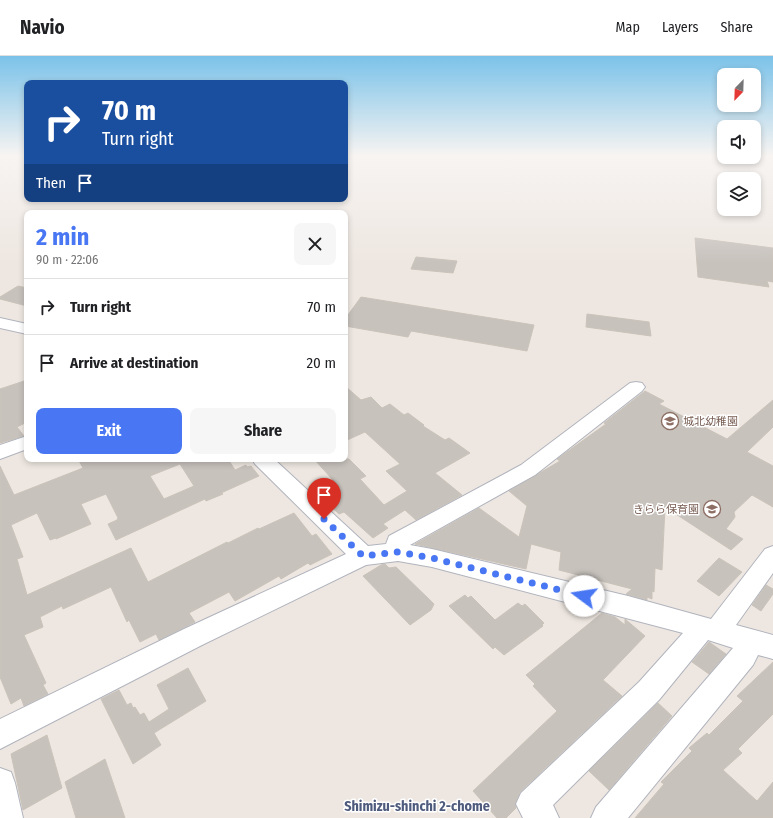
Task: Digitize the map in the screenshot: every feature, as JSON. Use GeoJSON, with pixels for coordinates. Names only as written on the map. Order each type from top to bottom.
{"type":"FeatureCollection","features":[{"type":"Feature","properties":{"kind":"street"},"geometry":{"type":"LineString","coordinates":[[0,323],[24,328]]}},
{"type":"Feature","properties":{"kind":"street"},"geometry":{"type":"LineString","coordinates":[[398,552],[397,542],[528,470],[636,387]]}},
{"type":"Feature","properties":{"kind":"street"},"geometry":{"type":"LineString","coordinates":[[0,452],[24,443]]}},
{"type":"Feature","properties":{"kind":"street"},"geometry":{"type":"LineString","coordinates":[[265,462],[363,556]]}},
{"type":"Feature","properties":{"kind":"street"},"geometry":{"type":"LineString","coordinates":[[0,734],[193,637],[363,556],[398,552],[432,558],[761,644]]}},
{"type":"Feature","properties":{"kind":"street"},"geometry":{"type":"LineString","coordinates":[[543,818],[532,804],[649,692],[698,635],[721,625],[773,555]]}},
{"type":"Feature","properties":{"kind":"street"},"geometry":{"type":"LineString","coordinates":[[607,818],[744,656],[761,644]]}},
{"type":"Feature","properties":{"kind":"street"},"geometry":{"type":"LineString","coordinates":[[0,783],[7,818]]}},
{"type":"Feature","properties":{"kind":"building"},"geometry":{"type":"Polygon","coordinates":[[[695,238],[773,248],[773,282],[767,281],[769,287],[698,277],[695,238]]]}},
{"type":"Feature","properties":{"kind":"building"},"geometry":{"type":"Polygon","coordinates":[[[416,257],[457,261],[453,273],[411,269],[416,257]]]}},
{"type":"Feature","properties":{"kind":"building"},"geometry":{"type":"Polygon","coordinates":[[[18,286],[24,287],[24,305],[0,299],[0,297],[18,286]]]}},
{"type":"Feature","properties":{"kind":"building"},"geometry":{"type":"Polygon","coordinates":[[[361,297],[534,325],[527,351],[411,331],[408,337],[348,327],[348,315],[361,297]]]}},
{"type":"Feature","properties":{"kind":"building"},"geometry":{"type":"Polygon","coordinates":[[[587,314],[649,322],[651,336],[586,327],[587,314]]]}},
{"type":"Feature","properties":{"kind":"building"},"geometry":{"type":"Polygon","coordinates":[[[24,381],[24,424],[17,427],[24,436],[0,443],[0,389],[24,381]]]}},
{"type":"Feature","properties":{"kind":"building"},"geometry":{"type":"Polygon","coordinates":[[[348,389],[361,400],[371,397],[382,408],[390,404],[404,415],[408,413],[424,425],[423,426],[445,440],[449,438],[470,453],[435,473],[462,495],[416,520],[405,510],[383,524],[388,528],[373,538],[344,512],[339,514],[324,500],[341,489],[317,462],[348,462],[349,459],[366,476],[360,479],[384,505],[407,491],[386,471],[400,464],[365,432],[348,440],[348,389]]]}},
{"type":"Feature","properties":{"kind":"building"},"geometry":{"type":"Polygon","coordinates":[[[645,391],[664,401],[659,404],[727,439],[773,400],[773,427],[747,452],[773,466],[773,507],[752,495],[734,512],[735,517],[726,529],[743,539],[731,550],[665,507],[662,570],[655,568],[654,592],[652,591],[652,599],[647,597],[647,600],[626,594],[632,589],[559,570],[561,552],[531,544],[526,569],[415,544],[479,508],[519,537],[527,506],[509,491],[560,461],[557,459],[606,424],[604,423],[645,391]]]}},
{"type":"Feature","properties":{"kind":"building"},"geometry":{"type":"Polygon","coordinates":[[[80,462],[230,462],[235,470],[246,465],[247,467],[251,466],[259,476],[221,493],[223,494],[206,501],[205,499],[116,540],[108,524],[117,520],[118,518],[106,494],[81,504],[91,524],[56,539],[50,540],[37,513],[11,525],[23,557],[17,559],[27,595],[131,548],[148,582],[227,542],[228,543],[258,528],[259,529],[294,513],[312,536],[316,534],[332,554],[310,565],[308,563],[281,579],[279,576],[235,601],[229,592],[189,613],[195,622],[159,640],[156,634],[140,642],[129,620],[127,622],[111,587],[63,609],[62,606],[40,617],[43,627],[24,635],[46,683],[43,685],[48,694],[24,706],[21,698],[11,704],[0,677],[0,466],[14,495],[83,468],[80,462]],[[180,464],[150,476],[164,499],[194,486],[180,464]]]}},
{"type":"Feature","properties":{"kind":"building"},"geometry":{"type":"Polygon","coordinates":[[[719,558],[742,572],[719,596],[697,581],[719,558]]]}},
{"type":"Feature","properties":{"kind":"building"},"geometry":{"type":"Polygon","coordinates":[[[385,564],[389,568],[396,567],[434,604],[431,610],[410,625],[363,576],[385,564]]]}},
{"type":"Feature","properties":{"kind":"building"},"geometry":{"type":"Polygon","coordinates":[[[766,585],[773,589],[773,594],[761,611],[752,605],[766,585]]]}},
{"type":"Feature","properties":{"kind":"building"},"geometry":{"type":"Polygon","coordinates":[[[465,595],[468,598],[471,596],[495,620],[518,603],[522,606],[525,604],[544,623],[542,625],[543,626],[504,655],[495,647],[493,649],[449,606],[465,595]]]}},
{"type":"Feature","properties":{"kind":"building"},"geometry":{"type":"Polygon","coordinates":[[[602,613],[615,617],[625,625],[625,619],[645,636],[603,680],[622,696],[520,792],[515,803],[516,808],[506,818],[497,818],[473,791],[557,711],[533,686],[535,684],[526,675],[602,613]]]}},
{"type":"Feature","properties":{"kind":"building"},"geometry":{"type":"Polygon","coordinates":[[[709,642],[726,654],[709,674],[692,662],[709,642]]]}},
{"type":"Feature","properties":{"kind":"building"},"geometry":{"type":"Polygon","coordinates":[[[773,662],[773,714],[738,749],[742,753],[723,770],[757,801],[773,782],[773,818],[635,818],[664,784],[661,782],[692,751],[689,748],[707,733],[709,735],[743,701],[737,696],[773,662]]]}},
{"type":"Feature","properties":{"kind":"building"},"geometry":{"type":"Polygon","coordinates":[[[188,668],[206,701],[154,733],[161,745],[133,764],[101,699],[119,690],[127,705],[131,703],[133,708],[135,707],[140,715],[144,713],[149,722],[169,709],[157,685],[188,668]]]}},
{"type":"Feature","properties":{"kind":"building"},"geometry":{"type":"Polygon","coordinates":[[[658,703],[672,716],[609,790],[589,771],[658,703]]]}},
{"type":"Feature","properties":{"kind":"building"},"geometry":{"type":"Polygon","coordinates":[[[47,735],[62,788],[23,810],[11,754],[47,735]]]}},
{"type":"Feature","properties":{"kind":"building"},"geometry":{"type":"Polygon","coordinates":[[[105,759],[125,818],[76,818],[65,782],[105,759]]]}},
{"type":"Feature","properties":{"kind":"place","name":"城北幼稚園"},"geometry":{"type":"Point","coordinates":[670,421]}},
{"type":"Feature","properties":{"kind":"place","name":"きらら保育園"},"geometry":{"type":"Point","coordinates":[712,509]}},
{"type":"Feature","properties":{"kind":"district","name":"Shimizu-shinchi 2-chome"},"geometry":{"type":"Point","coordinates":[417,806]}},
{"type":"Feature","properties":{"kind":"route"},"geometry":{"type":"LineString","coordinates":[[324,519],[363,556],[398,552],[432,558],[584,596]]}}]}
